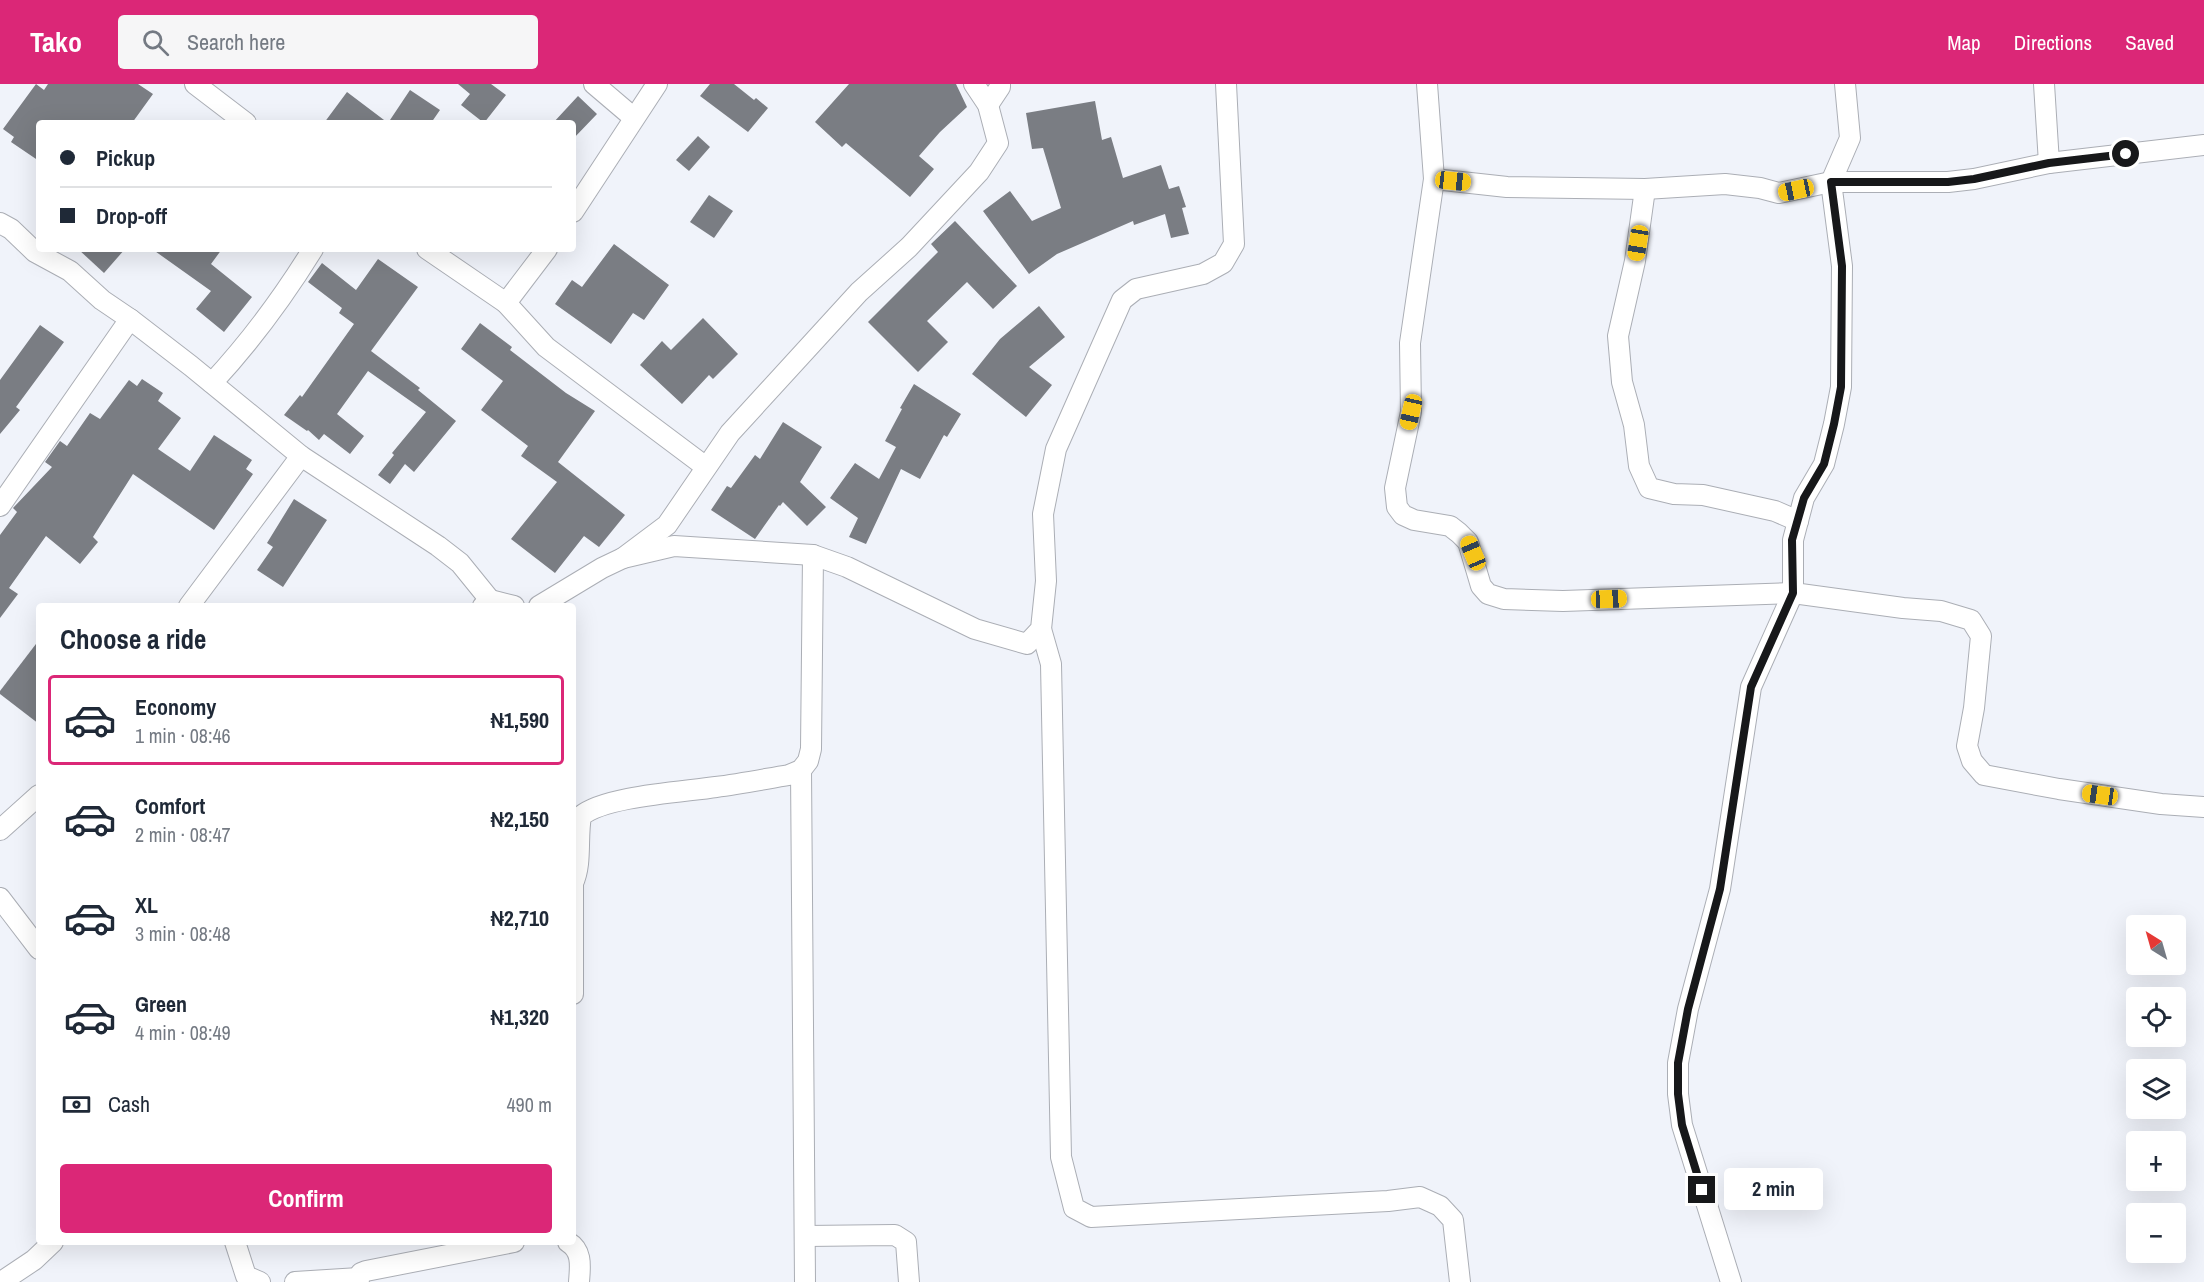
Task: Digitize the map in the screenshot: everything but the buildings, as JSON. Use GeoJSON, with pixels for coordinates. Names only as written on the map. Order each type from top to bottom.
{"type":"FeatureCollection","features":[{"type":"Feature","properties":{"kind":"street"},"geometry":{"type":"LineString","coordinates":[[195,84],[242,120]]}},
{"type":"Feature","properties":{"kind":"street"},"geometry":{"type":"LineString","coordinates":[[594,84],[634,118]]}},
{"type":"Feature","properties":{"kind":"street"},"geometry":{"type":"LineString","coordinates":[[576,207],[657,84]]}},
{"type":"Feature","properties":{"kind":"street"},"geometry":{"type":"LineString","coordinates":[[545,603],[602,568],[623,558],[667,525],[730,433],[851,300],[909,247],[979,172],[998,143],[988,105],[974,84]]}},
{"type":"Feature","properties":{"kind":"street"},"geometry":{"type":"LineString","coordinates":[[988,105],[1000,84]]}},
{"type":"Feature","properties":{"kind":"street"},"geometry":{"type":"LineString","coordinates":[[1226,84],[1234,244],[1222,263],[1203,273],[1136,289],[1122,300],[1056,450],[1043,514],[1046,581],[1041,629],[1051,664],[1061,1157],[1074,1208],[1091,1217],[1420,1197],[1440,1206],[1453,1220],[1460,1282]]}},
{"type":"Feature","properties":{"kind":"street"},"geometry":{"type":"LineString","coordinates":[[1427,84],[1434,179],[1410,343],[1411,412],[1395,488],[1397,507],[1403,515],[1414,520],[1450,526],[1468,542],[1481,585],[1488,594],[1504,598],[1563,601],[1793,593],[1941,611],[1971,620],[1981,636],[1967,746],[1972,760],[1984,775],[2006,781],[2104,796],[2204,807]]}},
{"type":"Feature","properties":{"kind":"street"},"geometry":{"type":"LineString","coordinates":[[1731,1282],[1682,1125],[1678,1094],[1678,1063],[1688,1009],[1720,889],[1751,687],[1793,593],[1792,540],[1804,498],[1824,464],[1841,387],[1842,266],[1831,182],[1850,138],[1845,84]]}},
{"type":"Feature","properties":{"kind":"street"},"geometry":{"type":"LineString","coordinates":[[2044,84],[2049,163]]}},
{"type":"Feature","properties":{"kind":"street"},"geometry":{"type":"LineString","coordinates":[[1434,179],[1507,187],[1646,189],[1725,184],[1760,188],[1779,193],[1831,182],[1948,182],[1974,179],[2049,163],[2204,145]]}},
{"type":"Feature","properties":{"kind":"street"},"geometry":{"type":"LineString","coordinates":[[1646,189],[1635,261],[1618,336],[1622,382],[1634,425],[1639,466],[1649,488],[1674,494],[1703,495],[1775,511],[1798,521]]}},
{"type":"Feature","properties":{"kind":"street"},"geometry":{"type":"LineString","coordinates":[[0,223],[35,252],[70,271],[102,300],[212,383],[301,456],[438,546],[460,563],[487,603]]}},
{"type":"Feature","properties":{"kind":"street"},"geometry":{"type":"LineString","coordinates":[[212,383],[291,284],[311,252]]}},
{"type":"Feature","properties":{"kind":"street"},"geometry":{"type":"LineString","coordinates":[[431,252],[506,303],[546,346],[706,467]]}},
{"type":"Feature","properties":{"kind":"street"},"geometry":{"type":"LineString","coordinates":[[506,303],[545,252]]}},
{"type":"Feature","properties":{"kind":"street"},"geometry":{"type":"LineString","coordinates":[[0,506],[130,319]]}},
{"type":"Feature","properties":{"kind":"street"},"geometry":{"type":"LineString","coordinates":[[191,603],[301,456]]}},
{"type":"Feature","properties":{"kind":"street"},"geometry":{"type":"LineString","coordinates":[[623,558],[674,546],[813,555],[847,567],[975,629],[1027,644],[1041,629]]}},
{"type":"Feature","properties":{"kind":"street"},"geometry":{"type":"LineString","coordinates":[[576,876],[579,870],[578,835],[581,816],[587,812],[603,805],[630,800],[789,775],[801,770],[808,761],[811,749],[814,642],[813,555]]}},
{"type":"Feature","properties":{"kind":"street"},"geometry":{"type":"LineString","coordinates":[[801,770],[805,1282]]}},
{"type":"Feature","properties":{"kind":"street"},"geometry":{"type":"LineString","coordinates":[[0,830],[36,798]]}},
{"type":"Feature","properties":{"kind":"street"},"geometry":{"type":"LineString","coordinates":[[0,898],[36,946]]}},
{"type":"Feature","properties":{"kind":"street"},"geometry":{"type":"LineString","coordinates":[[806,1236],[896,1235],[906,1242],[909,1282]]}},
{"type":"Feature","properties":{"kind":"street"},"geometry":{"type":"LineString","coordinates":[[0,1281],[34,1260],[50,1245]]}},
{"type":"Feature","properties":{"kind":"street"},"geometry":{"type":"LineString","coordinates":[[236,1245],[246,1276],[260,1282]]}},
{"type":"Feature","properties":{"kind":"street"},"geometry":{"type":"LineString","coordinates":[[295,1282],[358,1280],[366,1271],[499,1245]]}},
{"type":"Feature","properties":{"kind":"street"},"geometry":{"type":"LineString","coordinates":[[572,1245],[580,1256],[579,1282]]}},
{"type":"Feature","properties":{"kind":"route"},"geometry":{"type":"LineString","coordinates":[[1702,1190],[1682,1125],[1678,1094],[1678,1063],[1688,1009],[1720,889],[1751,687],[1793,593],[1792,540],[1804,498],[1824,464],[1841,387],[1842,266],[1831,182],[1948,182],[1974,179],[2049,163],[2126,154]]}}]}
